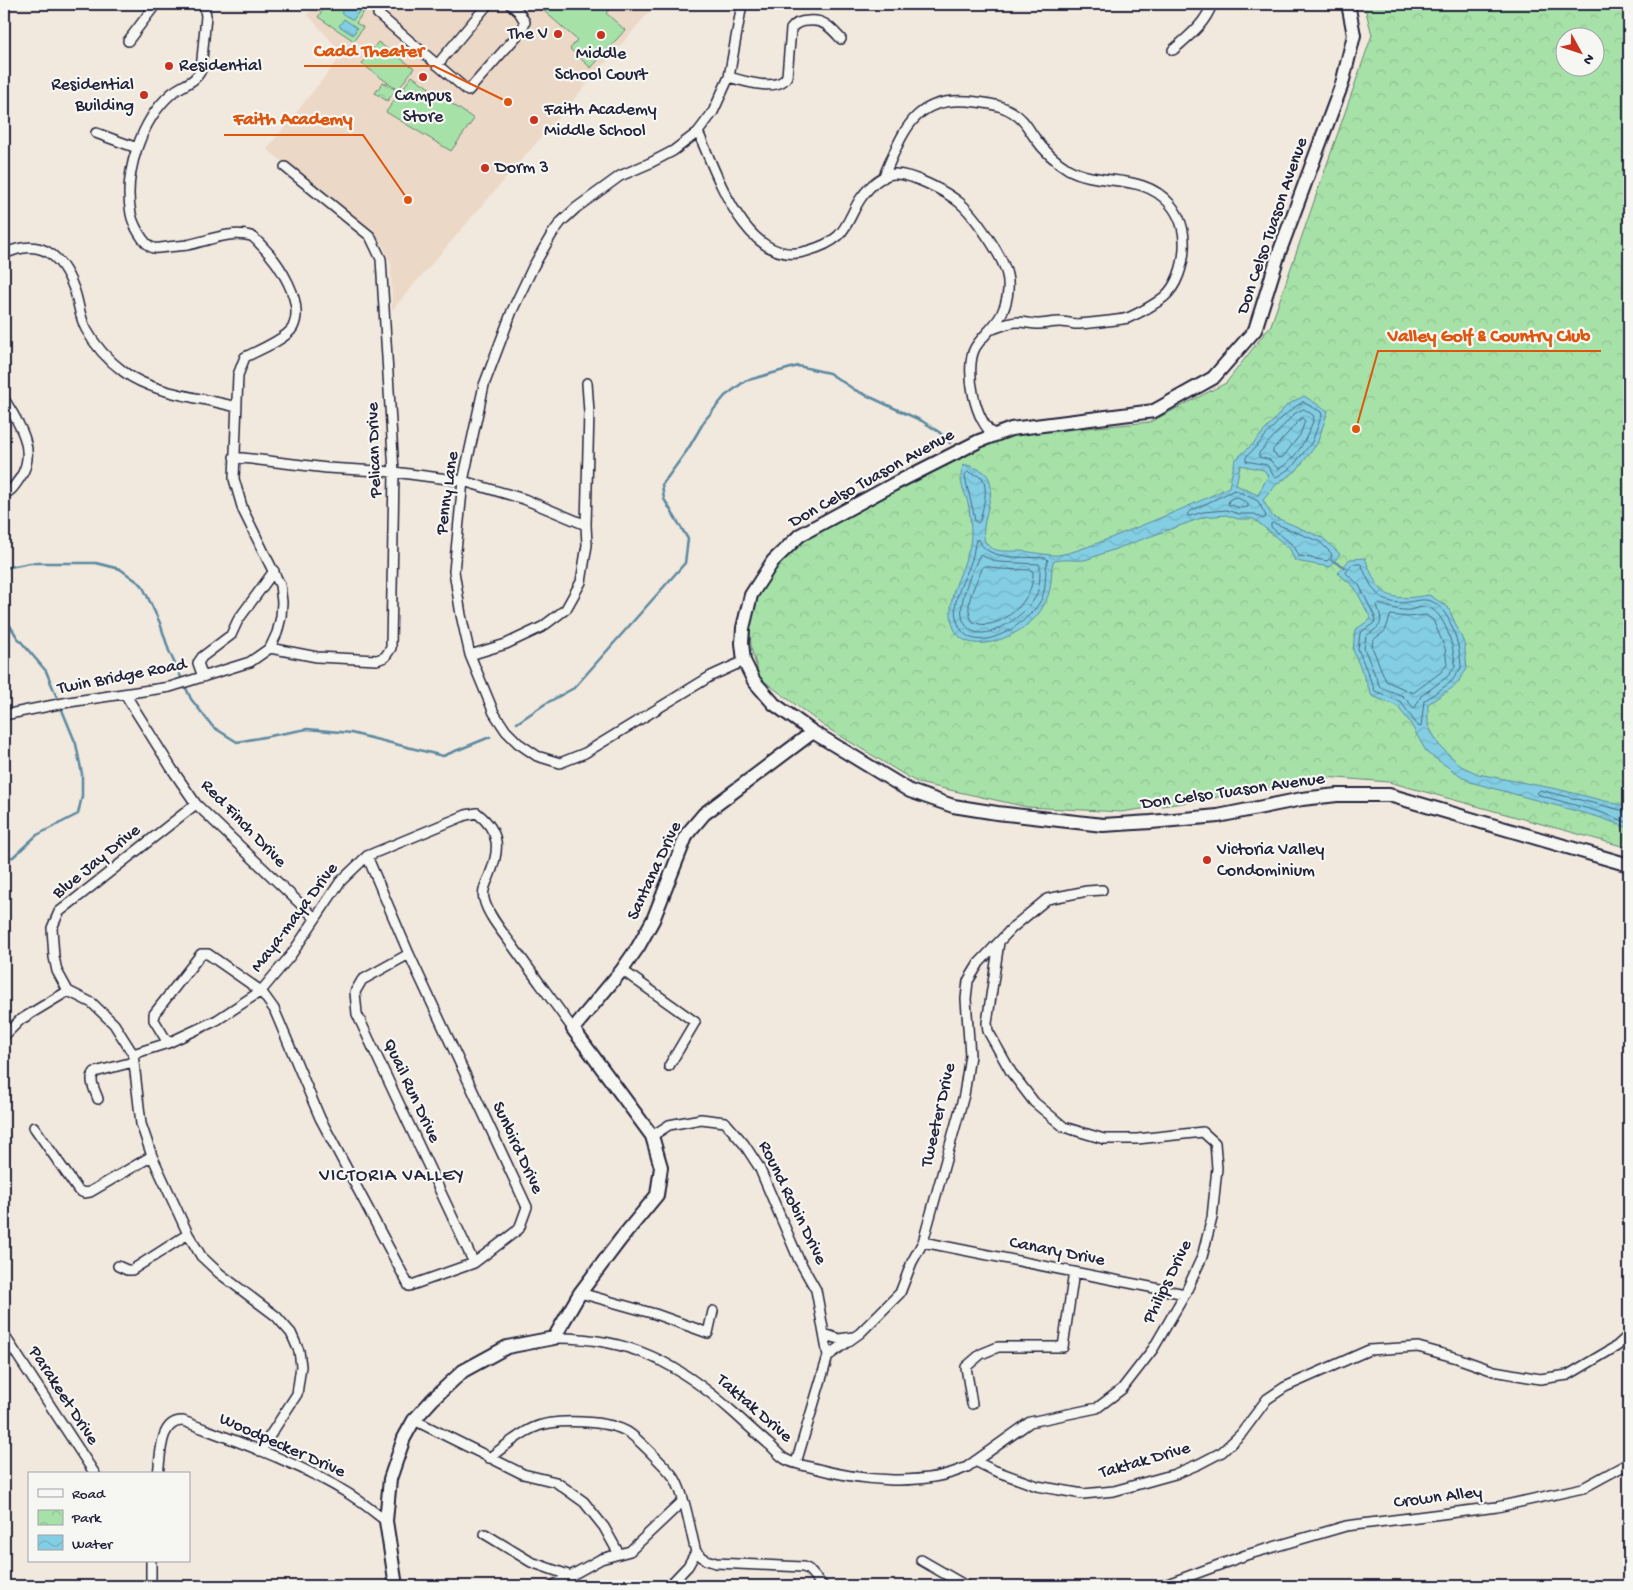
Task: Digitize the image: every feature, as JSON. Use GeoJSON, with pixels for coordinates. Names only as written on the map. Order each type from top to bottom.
{"type":"FeatureCollection","features":[{"type":"Feature","properties":{"kind":"street"},"geometry":{"type":"LineString","coordinates":[[128,41],[156,4]]}},
{"type":"Feature","properties":{"kind":"street"},"geometry":{"type":"LineString","coordinates":[[204,4],[206,16],[199,76],[172,94],[150,118],[137,148],[129,178],[131,215],[143,241],[154,248],[186,245],[222,236],[239,235],[253,237],[271,255],[289,283],[296,315],[292,328],[279,339],[245,357],[238,375],[236,407],[234,479],[243,510],[280,585],[282,602],[277,633],[270,648]]}},
{"type":"Feature","properties":{"kind":"street"},"geometry":{"type":"LineString","coordinates":[[383,4],[378,14],[466,90],[471,89],[522,30],[525,22],[519,12],[510,4]]}},
{"type":"Feature","properties":{"kind":"street"},"geometry":{"type":"LineString","coordinates":[[437,65],[488,4]]}},
{"type":"Feature","properties":{"kind":"street","name":"Penny Lane"},"geometry":{"type":"LineString","coordinates":[[742,4],[729,77],[714,112],[698,132],[672,151],[620,176],[576,208],[561,222],[552,234],[528,276],[512,311],[484,385],[463,481],[454,571],[470,655],[494,713],[506,731],[518,743],[538,756],[560,763],[585,753],[712,676],[744,661]]}},
{"type":"Feature","properties":{"kind":"street"},"geometry":{"type":"LineString","coordinates":[[1173,50],[1199,27],[1212,4]]}},
{"type":"Feature","properties":{"kind":"street","name":"Don Celso Tuason Avenue"},"geometry":{"type":"LineString","coordinates":[[1348,4],[1354,35],[1342,84],[1279,253],[1255,330],[1212,378],[1154,411],[1011,429],[978,441],[902,479],[800,534],[773,561],[751,595],[743,628],[744,661],[754,681],[774,704],[813,732],[910,791],[953,806],[1067,822],[1103,825],[1218,816],[1302,799],[1337,795],[1389,796],[1629,865]]}},
{"type":"Feature","properties":{"kind":"street"},"geometry":{"type":"LineString","coordinates":[[729,77],[764,85],[780,83],[785,80],[787,76],[791,29],[801,21],[818,20],[829,26],[841,40]]}},
{"type":"Feature","properties":{"kind":"street"},"geometry":{"type":"LineString","coordinates":[[882,178],[900,137],[910,122],[928,108],[943,102],[966,100],[1004,107],[1022,120],[1051,157],[1069,170],[1147,187],[1162,194],[1173,208],[1181,221],[1184,254],[1181,268],[1174,284],[1164,297],[1126,318],[1076,324],[1062,322],[1036,324],[1017,322],[993,329]]}},
{"type":"Feature","properties":{"kind":"street"},"geometry":{"type":"LineString","coordinates":[[698,132],[720,184],[748,230],[769,248],[788,254],[822,247],[838,236],[861,199],[874,184],[882,178],[895,174],[915,179],[941,190],[960,203],[976,222],[1002,261],[1007,275],[1008,290],[1005,305],[993,329],[974,349],[971,361],[970,383],[973,398],[988,430],[995,435]]}},
{"type":"Feature","properties":{"kind":"street"},"geometry":{"type":"LineString","coordinates":[[96,133],[137,148]]}},
{"type":"Feature","properties":{"kind":"street","name":"Pelican Drive"},"geometry":{"type":"LineString","coordinates":[[270,648],[317,657],[377,660],[385,657],[391,648],[394,472],[381,259],[370,236],[284,167]]}},
{"type":"Feature","properties":{"kind":"street"},"geometry":{"type":"LineString","coordinates":[[4,254],[33,246],[51,254],[64,268],[74,290],[86,329],[102,353],[124,372],[144,384],[162,391],[212,400],[236,407]]}},
{"type":"Feature","properties":{"kind":"street"},"geometry":{"type":"LineString","coordinates":[[470,655],[506,644],[542,627],[566,609],[581,582],[587,545],[589,412],[587,383]]}},
{"type":"Feature","properties":{"kind":"street"},"geometry":{"type":"LineString","coordinates":[[4,399],[20,424],[28,446],[24,471],[10,492],[4,494]]}},
{"type":"Feature","properties":{"kind":"street"},"geometry":{"type":"LineString","coordinates":[[234,457],[327,468],[394,472],[463,481],[524,499],[586,525]]}},
{"type":"Feature","properties":{"kind":"street"},"geometry":{"type":"LineString","coordinates":[[201,678],[198,663],[202,657],[227,640],[238,620],[274,571]]}},
{"type":"Feature","properties":{"kind":"street","name":"Twin Bridge Road"},"geometry":{"type":"LineString","coordinates":[[4,716],[69,702],[170,687],[250,662],[270,648]]}},
{"type":"Feature","properties":{"kind":"street","name":"Red Finch Drive"},"geometry":{"type":"LineString","coordinates":[[125,694],[196,804],[315,918]]}},
{"type":"Feature","properties":{"kind":"street","name":"Santana Drive"},"geometry":{"type":"LineString","coordinates":[[573,1029],[622,970],[638,947],[653,920],[687,834],[704,814],[813,732]]}},
{"type":"Feature","properties":{"kind":"street","name":"Blue Jay Drive"},"geometry":{"type":"LineString","coordinates":[[68,992],[57,971],[54,957],[52,928],[59,912],[196,804]]}},
{"type":"Feature","properties":{"kind":"street","name":"Maya-maya Drive"},"geometry":{"type":"LineString","coordinates":[[98,1099],[92,1079],[92,1075],[95,1072],[133,1058],[217,1020],[261,990],[291,955],[340,882],[367,856],[466,815],[476,813],[488,822],[495,836],[496,858],[485,885],[483,898],[490,912],[652,1136]]}},
{"type":"Feature","properties":{"kind":"street","name":"Sunbird Drive"},"geometry":{"type":"LineString","coordinates":[[261,990],[274,1009],[320,1118],[409,1286],[474,1263],[519,1229],[527,1207],[409,954],[367,856]]}},
{"type":"Feature","properties":{"kind":"street","name":"Tweeter Drive"},"geometry":{"type":"LineString","coordinates":[[828,1356],[855,1336],[900,1293],[912,1262],[923,1242],[964,1094],[970,1055],[966,999],[968,981],[979,963],[1013,927],[1047,899],[1102,890]]}},
{"type":"Feature","properties":{"kind":"street","name":"Philips Drive"},"geometry":{"type":"LineString","coordinates":[[975,1461],[1030,1422],[1096,1408],[1122,1390],[1153,1349],[1185,1294],[1202,1257],[1212,1218],[1217,1168],[1215,1143],[1203,1132],[1137,1139],[1104,1139],[1064,1127],[1034,1102],[1011,1072],[988,1030],[988,1016],[999,942]]}},
{"type":"Feature","properties":{"kind":"street"},"geometry":{"type":"LineString","coordinates":[[168,1043],[154,1020],[154,1014],[201,954],[208,954],[261,990]]}},
{"type":"Feature","properties":{"kind":"street","name":"Quail Run Drive"},"geometry":{"type":"LineString","coordinates":[[409,954],[362,980],[355,992],[357,1014],[474,1263]]}},
{"type":"Feature","properties":{"kind":"street"},"geometry":{"type":"LineString","coordinates":[[622,970],[695,1022],[669,1066]]}},
{"type":"Feature","properties":{"kind":"street"},"geometry":{"type":"LineString","coordinates":[[4,1036],[20,1020],[68,992],[92,1003],[114,1024],[133,1058],[141,1124],[152,1156],[188,1234],[201,1256],[219,1273],[276,1316],[291,1333],[300,1351],[301,1366],[297,1394],[260,1451]]}},
{"type":"Feature","properties":{"kind":"street","name":"Round Robin Drive"},"geometry":{"type":"LineString","coordinates":[[652,1136],[668,1125],[701,1119],[724,1122],[744,1144],[759,1168],[799,1260],[816,1290],[828,1356],[796,1463]]}},
{"type":"Feature","properties":{"kind":"street"},"geometry":{"type":"LineString","coordinates":[[34,1127],[78,1190],[84,1192],[90,1192],[152,1156]]}},
{"type":"Feature","properties":{"kind":"street"},"geometry":{"type":"LineString","coordinates":[[554,1338],[580,1293],[657,1195],[661,1167],[652,1136]]}},
{"type":"Feature","properties":{"kind":"street"},"geometry":{"type":"LineString","coordinates":[[118,1266],[132,1270],[188,1234]]}},
{"type":"Feature","properties":{"kind":"street","name":"Canary Drive"},"geometry":{"type":"LineString","coordinates":[[923,1242],[1185,1294]]}},
{"type":"Feature","properties":{"kind":"street"},"geometry":{"type":"LineString","coordinates":[[972,1404],[966,1368],[982,1354],[998,1347],[1063,1347],[1074,1272]]}},
{"type":"Feature","properties":{"kind":"street"},"geometry":{"type":"LineString","coordinates":[[580,1293],[655,1314],[708,1333],[713,1311]]}},
{"type":"Feature","properties":{"kind":"street"},"geometry":{"type":"LineString","coordinates":[[824,1334],[839,1339],[855,1336]]}},
{"type":"Feature","properties":{"kind":"street","name":"Parakeet Drive"},"geometry":{"type":"LineString","coordinates":[[4,1335],[94,1472]]}},
{"type":"Feature","properties":{"kind":"street","name":"Taktak Drive"},"geometry":{"type":"LineString","coordinates":[[396,1586],[386,1520],[390,1479],[404,1438],[414,1420],[463,1371],[507,1347],[554,1338],[576,1338],[601,1340],[654,1356],[692,1378],[785,1459],[796,1463],[841,1474],[891,1480],[908,1480],[956,1472],[975,1461],[993,1470],[1037,1486],[1083,1494],[1114,1491],[1175,1474],[1199,1464],[1222,1452],[1241,1434],[1268,1399],[1285,1387],[1369,1350],[1418,1347],[1494,1371],[1540,1379],[1568,1375],[1617,1346],[1629,1335]]}},
{"type":"Feature","properties":{"kind":"street"},"geometry":{"type":"LineString","coordinates":[[414,1420],[523,1474],[556,1482],[584,1502],[604,1527],[619,1554]]}},
{"type":"Feature","properties":{"kind":"street","name":"Woodpecker Drive"},"geometry":{"type":"LineString","coordinates":[[158,1472],[164,1435],[170,1424],[174,1421],[182,1421],[308,1472],[348,1493],[386,1520]]}},
{"type":"Feature","properties":{"kind":"street"},"geometry":{"type":"LineString","coordinates":[[489,1458],[534,1427],[566,1422],[603,1423],[629,1432],[674,1478],[683,1501],[696,1552],[706,1560],[716,1563],[802,1567],[808,1569],[823,1586]]}},
{"type":"Feature","properties":{"kind":"street","name":"Crown Alley"},"geometry":{"type":"LineString","coordinates":[[1162,1586],[1246,1556],[1346,1526],[1498,1507],[1583,1488],[1629,1463]]}},
{"type":"Feature","properties":{"kind":"street"},"geometry":{"type":"LineString","coordinates":[[552,1586],[601,1559],[630,1551],[683,1501]]}},
{"type":"Feature","properties":{"kind":"street"},"geometry":{"type":"LineString","coordinates":[[485,1534],[531,1562],[571,1576]]}},
{"type":"Feature","properties":{"kind":"street"},"geometry":{"type":"LineString","coordinates":[[668,1586],[688,1566],[696,1552]]}},
{"type":"Feature","properties":{"kind":"street"},"geometry":{"type":"LineString","coordinates":[[921,1560],[966,1586]]}},
{"type":"Feature","properties":{"kind":"street"},"geometry":{"type":"LineString","coordinates":[[151,1562],[151,1586]]}},
{"type":"Feature","properties":{"kind":"shaded area"},"geometry":{"type":"Polygon","coordinates":[[[322,4],[656,4],[392,310],[391,264],[383,245],[267,149],[343,54],[307,14],[322,4]]]}},
{"type":"Feature","properties":{"kind":"green space"},"geometry":{"type":"Polygon","coordinates":[[[327,4],[369,4],[356,23],[363,27],[354,41],[318,17],[327,4]]]}},
{"type":"Feature","properties":{"kind":"green space"},"geometry":{"type":"Polygon","coordinates":[[[551,4],[612,4],[606,13],[625,30],[591,68],[570,49],[577,40],[544,11],[551,4]]]}},
{"type":"Feature","properties":{"kind":"green space"},"geometry":{"type":"Polygon","coordinates":[[[1364,4],[1629,4],[1629,848],[1389,782],[1324,777],[1196,801],[1121,812],[1027,807],[918,783],[824,726],[760,678],[751,648],[750,624],[764,578],[803,540],[977,449],[1014,435],[1150,422],[1226,383],[1271,325],[1372,35],[1364,4]]]}},
{"type":"Feature","properties":{"kind":"green space"},"geometry":{"type":"Polygon","coordinates":[[[378,42],[414,68],[398,90],[362,64],[378,42]]]}},
{"type":"Feature","properties":{"kind":"green space"},"geometry":{"type":"Polygon","coordinates":[[[412,76],[474,119],[451,151],[386,112],[412,76]]]}},
{"type":"Feature","properties":{"kind":"green space"},"geometry":{"type":"Polygon","coordinates":[[[383,82],[396,90],[387,101],[375,93],[383,82]]]}},
{"type":"Feature","properties":{"kind":"water"},"geometry":{"type":"Polygon","coordinates":[[[347,4],[364,4],[353,20],[341,13],[347,4]]]}},
{"type":"Feature","properties":{"kind":"water"},"geometry":{"type":"Polygon","coordinates":[[[344,19],[357,28],[353,35],[339,26],[344,19]]]}},
{"type":"Feature","properties":{"kind":"water"},"geometry":{"type":"Polygon","coordinates":[[[1304,396],[1328,411],[1317,444],[1296,471],[1277,484],[1263,500],[1272,516],[1323,538],[1340,554],[1330,567],[1295,561],[1290,549],[1254,519],[1238,519],[1226,515],[1204,517],[1085,560],[1053,562],[1050,590],[1039,613],[1030,623],[1004,638],[975,643],[963,639],[955,630],[951,615],[951,604],[970,545],[971,535],[968,502],[961,482],[964,464],[983,471],[990,480],[990,497],[984,527],[984,536],[989,546],[1000,551],[1023,551],[1059,555],[1085,548],[1128,531],[1192,505],[1229,487],[1235,460],[1255,442],[1287,405],[1304,396]],[[1240,465],[1236,485],[1258,495],[1268,476],[1264,470],[1240,465]]]}},
{"type":"Feature","properties":{"kind":"water"},"geometry":{"type":"Polygon","coordinates":[[[1365,558],[1375,581],[1387,594],[1403,598],[1429,595],[1448,607],[1464,643],[1467,669],[1455,686],[1428,704],[1428,725],[1439,745],[1461,766],[1478,774],[1557,789],[1629,807],[1629,828],[1598,817],[1470,782],[1427,753],[1409,721],[1397,706],[1372,696],[1353,650],[1355,630],[1371,619],[1355,588],[1338,573],[1350,559],[1365,558]]]}},
{"type":"Feature","properties":{"kind":"waterway"},"geometry":{"type":"LineString","coordinates":[[517,723],[545,704],[574,688],[685,563],[688,539],[664,499],[662,485],[688,449],[705,420],[725,396],[745,381],[798,366],[829,373],[855,390],[922,421],[939,432],[950,443]]}},
{"type":"Feature","properties":{"kind":"waterway"},"geometry":{"type":"LineString","coordinates":[[1331,560],[1346,568]]}},
{"type":"Feature","properties":{"kind":"waterway"},"geometry":{"type":"LineString","coordinates":[[4,570],[5,568],[30,563],[96,563],[120,569],[142,585],[160,623],[169,651],[191,699],[213,727],[237,742],[307,729],[351,733],[443,756],[490,737]]}},
{"type":"Feature","properties":{"kind":"waterway"},"geometry":{"type":"LineString","coordinates":[[4,616],[17,637],[46,671],[76,744],[82,774],[82,796],[78,814],[37,835],[13,857],[4,858]]}},
{"type":"Feature","properties":{"kind":"place","name":"The V"},"geometry":{"type":"Point","coordinates":[558,34]}},
{"type":"Feature","properties":{"kind":"place","name":"Middle School Court"},"geometry":{"type":"Point","coordinates":[601,35]}},
{"type":"Feature","properties":{"kind":"place","name":"Residential"},"geometry":{"type":"Point","coordinates":[169,66]}},
{"type":"Feature","properties":{"kind":"place","name":"Campus Store"},"geometry":{"type":"Point","coordinates":[423,77]}},
{"type":"Feature","properties":{"kind":"place","name":"Residential Building"},"geometry":{"type":"Point","coordinates":[144,95]}},
{"type":"Feature","properties":{"kind":"place","name":"Cadd Theater"},"geometry":{"type":"Point","coordinates":[508,102]}},
{"type":"Feature","properties":{"kind":"place","name":"Faith Academy Middle School"},"geometry":{"type":"Point","coordinates":[534,120]}},
{"type":"Feature","properties":{"kind":"place","name":"Dorm 3"},"geometry":{"type":"Point","coordinates":[485,168]}},
{"type":"Feature","properties":{"kind":"place","name":"Faith Academy"},"geometry":{"type":"Point","coordinates":[408,200]}},
{"type":"Feature","properties":{"kind":"place","name":"Valley Golf & Country Club"},"geometry":{"type":"Point","coordinates":[1356,429]}},
{"type":"Feature","properties":{"kind":"place","name":"Victoria Valley Condominium"},"geometry":{"type":"Point","coordinates":[1207,860]}},
{"type":"Feature","properties":{"kind":"district","name":"VICTORIA VALLEY"},"geometry":{"type":"Point","coordinates":[392,1176]}}]}
